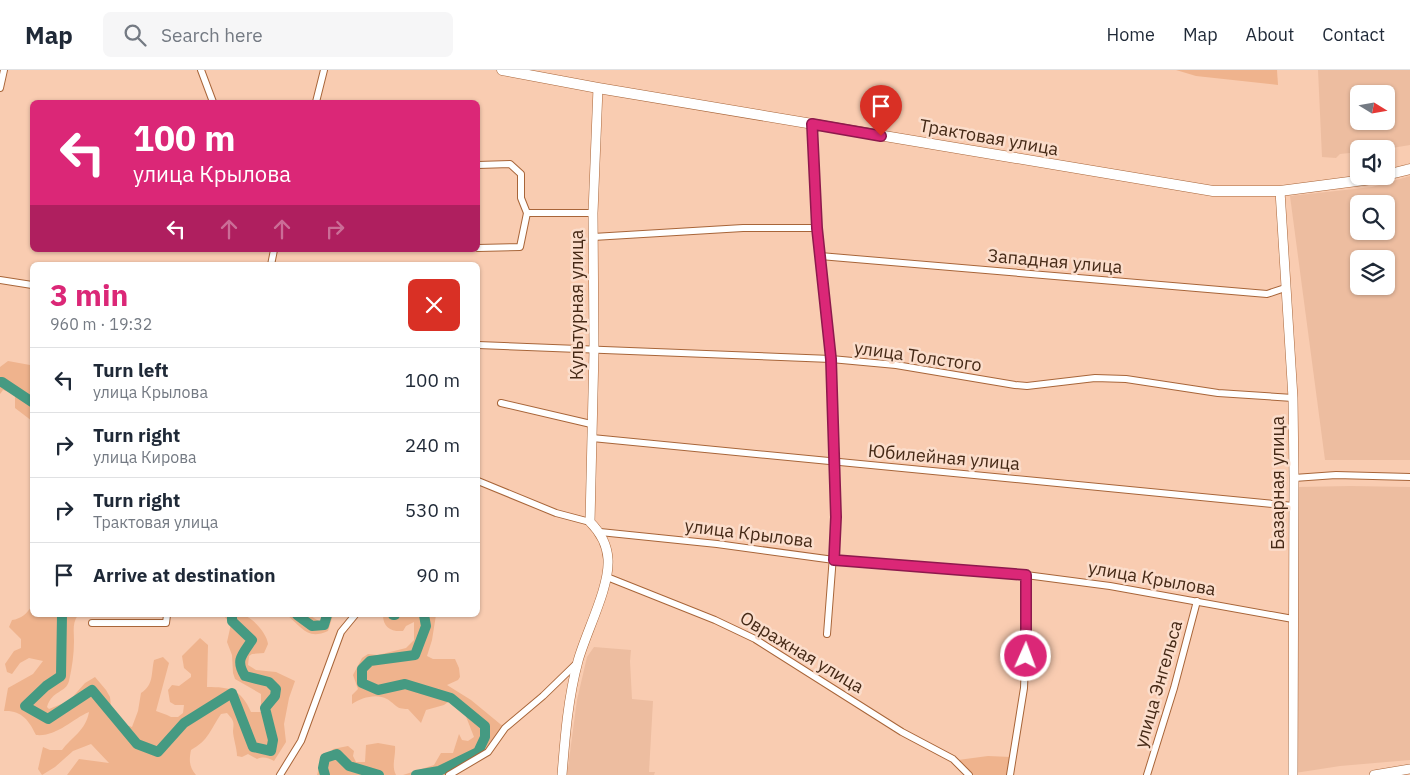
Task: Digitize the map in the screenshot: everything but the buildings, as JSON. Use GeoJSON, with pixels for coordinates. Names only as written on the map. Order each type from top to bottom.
{"type":"FeatureCollection","features":[{"type":"Feature","properties":{"kind":"main road","name":"Трактовая улица"},"geometry":{"type":"LineString","coordinates":[[502,70],[598,88],[1206,190],[1280,191],[1350,182]]}},
{"type":"Feature","properties":{"kind":"main road","name":"Трактовая улица"},"geometry":{"type":"LineString","coordinates":[[1395,173],[1410,169]]}},
{"type":"Feature","properties":{"kind":"street"},"geometry":{"type":"LineString","coordinates":[[0,88],[4,70]]}},
{"type":"Feature","properties":{"kind":"street"},"geometry":{"type":"LineString","coordinates":[[201,70],[212,100]]}},
{"type":"Feature","properties":{"kind":"street"},"geometry":{"type":"LineString","coordinates":[[316,100],[324,70]]}},
{"type":"Feature","properties":{"kind":"street","name":"Культурная улица"},"geometry":{"type":"LineString","coordinates":[[590,522],[594,350],[593,213],[598,88]]}},
{"type":"Feature","properties":{"kind":"street"},"geometry":{"type":"LineString","coordinates":[[812,124],[817,228],[831,359],[836,517],[827,634]]}},
{"type":"Feature","properties":{"kind":"street"},"geometry":{"type":"LineString","coordinates":[[480,165],[510,164],[521,174],[521,198],[528,213],[520,247],[480,248]]}},
{"type":"Feature","properties":{"kind":"street","name":"Базарная улица"},"geometry":{"type":"LineString","coordinates":[[1280,191],[1293,398],[1293,775]]}},
{"type":"Feature","properties":{"kind":"street"},"geometry":{"type":"LineString","coordinates":[[528,213],[593,213]]}},
{"type":"Feature","properties":{"kind":"street"},"geometry":{"type":"LineString","coordinates":[[593,237],[743,228],[817,228]]}},
{"type":"Feature","properties":{"kind":"street","name":"Западная улица"},"geometry":{"type":"LineString","coordinates":[[820,256],[1266,294],[1285,288]]}},
{"type":"Feature","properties":{"kind":"street"},"geometry":{"type":"LineString","coordinates":[[0,280],[30,285]]}},
{"type":"Feature","properties":{"kind":"street","name":"улица Толстого"},"geometry":{"type":"LineString","coordinates":[[480,345],[831,359],[896,365],[1027,386],[1095,378],[1126,379],[1218,393],[1293,398]]}},
{"type":"Feature","properties":{"kind":"street"},"geometry":{"type":"LineString","coordinates":[[501,403],[591,424]]}},
{"type":"Feature","properties":{"kind":"street","name":"Юбилейная улица"},"geometry":{"type":"LineString","coordinates":[[592,438],[1294,506]]}},
{"type":"Feature","properties":{"kind":"street"},"geometry":{"type":"LineString","coordinates":[[1294,478],[1336,475],[1410,477]]}},
{"type":"Feature","properties":{"kind":"street"},"geometry":{"type":"LineString","coordinates":[[480,482],[556,513],[590,522],[600,532],[607,548],[607,577],[578,662],[565,732],[562,775]]}},
{"type":"Feature","properties":{"kind":"street","name":"улица Крылова"},"geometry":{"type":"LineString","coordinates":[[600,532],[717,544],[834,560],[1026,575],[1110,586],[1293,620]]}},
{"type":"Feature","properties":{"kind":"street"},"geometry":{"type":"LineString","coordinates":[[1010,775],[1024,688],[1026,575]]}},
{"type":"Feature","properties":{"kind":"street","name":"Овражная улица"},"geometry":{"type":"LineString","coordinates":[[607,577],[715,620],[754,639],[902,732],[953,759],[969,775]]}},
{"type":"Feature","properties":{"kind":"street","name":"улица Энгельса"},"geometry":{"type":"LineString","coordinates":[[1148,775],[1197,602]]}},
{"type":"Feature","properties":{"kind":"street"},"geometry":{"type":"LineString","coordinates":[[92,623],[166,623],[167,617]]}},
{"type":"Feature","properties":{"kind":"street"},"geometry":{"type":"LineString","coordinates":[[280,775],[301,741],[341,632],[353,617]]}},
{"type":"Feature","properties":{"kind":"street"},"geometry":{"type":"LineString","coordinates":[[449,775],[488,752],[505,728],[543,696],[578,662]]}},
{"type":"Feature","properties":{"kind":"street"},"geometry":{"type":"LineString","coordinates":[[1374,775],[1410,769]]}},
{"type":"Feature","properties":{"kind":"shaded area"},"geometry":{"type":"Polygon","coordinates":[[[1176,70],[1277,70],[1278,85],[1196,76],[1176,70]]]}},
{"type":"Feature","properties":{"kind":"shaded area"},"geometry":{"type":"Polygon","coordinates":[[[1318,70],[1410,70],[1410,145],[1395,148],[1395,140],[1350,140],[1350,153],[1340,154],[1336,158],[1322,157],[1318,70]]]}},
{"type":"Feature","properties":{"kind":"shaded area"},"geometry":{"type":"Polygon","coordinates":[[[1410,176],[1410,460],[1325,460],[1290,196],[1379,185],[1395,185],[1395,180],[1410,176]]]}},
{"type":"Feature","properties":{"kind":"shaded area"},"geometry":{"type":"Polygon","coordinates":[[[8,361],[30,365],[30,419],[15,408],[15,396],[3,390],[0,394],[0,367],[8,361]]]}},
{"type":"Feature","properties":{"kind":"shaded area"},"geometry":{"type":"Polygon","coordinates":[[[1298,487],[1410,487],[1410,760],[1340,766],[1295,773],[1298,487]]]}},
{"type":"Feature","properties":{"kind":"shaded area"},"geometry":{"type":"Polygon","coordinates":[[[30,608],[30,617],[77,617],[74,624],[74,646],[69,681],[65,688],[52,697],[47,707],[49,709],[69,701],[85,683],[95,677],[106,690],[110,697],[111,707],[123,724],[132,727],[138,711],[141,693],[150,682],[154,660],[163,657],[169,663],[156,711],[171,717],[178,717],[183,713],[184,705],[175,705],[170,702],[168,690],[172,685],[179,686],[191,677],[191,674],[184,668],[182,656],[200,638],[208,645],[207,687],[234,691],[243,698],[251,712],[261,712],[261,694],[235,679],[232,655],[227,642],[231,624],[225,617],[248,617],[263,631],[268,644],[264,653],[249,656],[248,665],[256,670],[276,672],[295,681],[289,698],[284,724],[286,742],[274,761],[266,758],[257,759],[248,754],[242,757],[237,756],[233,721],[227,713],[221,714],[206,738],[191,750],[190,763],[196,775],[67,775],[79,759],[109,763],[91,744],[73,751],[55,767],[42,775],[38,769],[43,747],[50,750],[62,750],[82,729],[89,712],[58,730],[44,735],[36,735],[20,714],[4,711],[8,688],[33,674],[43,661],[29,658],[20,663],[12,674],[7,672],[5,664],[14,651],[21,648],[21,639],[9,627],[12,620],[24,615],[30,608]]]}},
{"type":"Feature","properties":{"kind":"shaded area"},"geometry":{"type":"Polygon","coordinates":[[[289,617],[312,617],[322,623],[324,617],[332,617],[328,631],[315,634],[301,628],[289,617]]]}},
{"type":"Feature","properties":{"kind":"shaded area"},"geometry":{"type":"Polygon","coordinates":[[[383,617],[436,617],[427,656],[433,659],[455,659],[460,677],[458,680],[447,685],[471,700],[505,728],[489,750],[449,775],[403,775],[434,765],[441,753],[453,753],[459,734],[462,740],[468,741],[474,737],[465,714],[456,705],[448,702],[426,710],[421,723],[408,709],[398,707],[383,697],[369,697],[352,704],[352,695],[358,689],[353,675],[362,658],[368,654],[378,655],[406,648],[414,640],[414,622],[406,626],[403,631],[395,631],[386,626],[383,617]]]}},
{"type":"Feature","properties":{"kind":"shaded area"},"geometry":{"type":"Polygon","coordinates":[[[594,647],[631,650],[632,699],[653,701],[649,772],[655,772],[654,775],[567,775],[577,700],[587,657],[594,647]]]}},
{"type":"Feature","properties":{"kind":"shaded area"},"geometry":{"type":"Polygon","coordinates":[[[378,743],[395,746],[394,765],[396,775],[317,775],[321,761],[327,760],[333,749],[348,746],[354,751],[353,756],[356,762],[365,762],[366,745],[378,743]]]}},
{"type":"Feature","properties":{"kind":"shaded area"},"geometry":{"type":"Polygon","coordinates":[[[988,756],[1011,757],[1007,775],[974,775],[958,760],[988,756]]]}},
{"type":"Feature","properties":{"kind":"waterway"},"geometry":{"type":"LineString","coordinates":[[0,382],[30,401]]}},
{"type":"Feature","properties":{"kind":"waterway"},"geometry":{"type":"LineString","coordinates":[[62,617],[61,676],[46,686],[25,706],[48,719],[92,690],[137,744],[158,752],[184,723],[232,693],[253,747],[271,751],[273,740],[265,708],[275,696],[276,689],[269,682],[245,676],[240,662],[252,640],[232,621],[232,617]]}},
{"type":"Feature","properties":{"kind":"waterway"},"geometry":{"type":"LineString","coordinates":[[300,617],[312,626],[324,625],[326,617]]}},
{"type":"Feature","properties":{"kind":"waterway"},"geometry":{"type":"LineString","coordinates":[[416,775],[439,771],[478,752],[485,737],[485,726],[451,698],[405,684],[378,690],[362,683],[362,669],[370,661],[415,655],[426,626],[424,617]]}},
{"type":"Feature","properties":{"kind":"waterway"},"geometry":{"type":"LineString","coordinates":[[325,775],[323,768],[325,758],[337,754],[349,766],[379,775]]}},
{"type":"Feature","properties":{"kind":"route"},"geometry":{"type":"LineString","coordinates":[[881,136],[812,124],[817,228],[831,359],[836,517],[834,560],[1026,575],[1026,656]]}}]}
